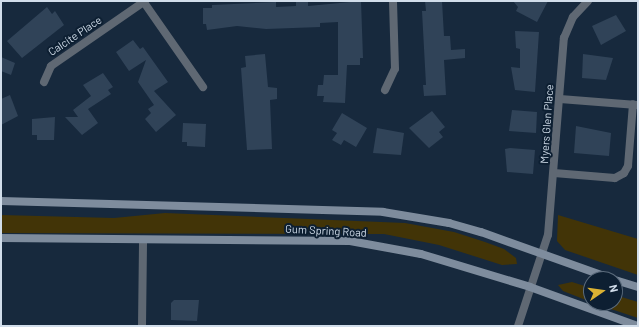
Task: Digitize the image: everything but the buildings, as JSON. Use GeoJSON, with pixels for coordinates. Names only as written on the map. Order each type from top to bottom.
{"type":"FeatureCollection","features":[{"type":"Feature","properties":{"kind":"main road","name":"Gum Spring Road"},"geometry":{"type":"LineString","coordinates":[[1,201],[383,212],[449,223],[589,271]]}},
{"type":"Feature","properties":{"kind":"main road","name":"Gum Spring Road"},"geometry":{"type":"LineString","coordinates":[[1,238],[350,241],[421,254],[530,287],[638,326]]}},
{"type":"Feature","properties":{"kind":"main road","name":"Gum Spring Road"},"geometry":{"type":"LineString","coordinates":[[623,282],[638,287]]}},
{"type":"Feature","properties":{"kind":"street"},"geometry":{"type":"LineString","coordinates":[[144,1],[203,86]]}},
{"type":"Feature","properties":{"kind":"street","name":"Calcite Place"},"geometry":{"type":"LineString","coordinates":[[44,82],[51,66],[144,1]]}},
{"type":"Feature","properties":{"kind":"street"},"geometry":{"type":"LineString","coordinates":[[385,90],[395,69],[393,1]]}},
{"type":"Feature","properties":{"kind":"street","name":"Myers Glen Place"},"geometry":{"type":"LineString","coordinates":[[518,326],[548,235],[567,28],[588,1]]}},
{"type":"Feature","properties":{"kind":"street"},"geometry":{"type":"LineString","coordinates":[[554,173],[615,178],[624,173],[628,166],[635,104],[560,99]]}},
{"type":"Feature","properties":{"kind":"street"},"geometry":{"type":"LineString","coordinates":[[142,326],[144,240]]}},
{"type":"Feature","properties":{"kind":"shaded area"},"geometry":{"type":"Polygon","coordinates":[[[165,213],[405,223],[454,232],[485,242],[504,249],[516,258],[517,264],[502,265],[439,245],[384,234],[1,233],[1,215],[114,218],[165,213]]]}},
{"type":"Feature","properties":{"kind":"shaded area"},"geometry":{"type":"Polygon","coordinates":[[[558,215],[638,239],[638,275],[565,250],[557,241],[558,215]]]}},
{"type":"Feature","properties":{"kind":"shaded area"},"geometry":{"type":"Polygon","coordinates":[[[572,282],[583,285],[583,299],[563,291],[558,285],[572,282]]]}},
{"type":"Feature","properties":{"kind":"shaded area"},"geometry":{"type":"Polygon","coordinates":[[[623,297],[638,302],[638,318],[617,311],[623,311],[623,297]]]}}]}
